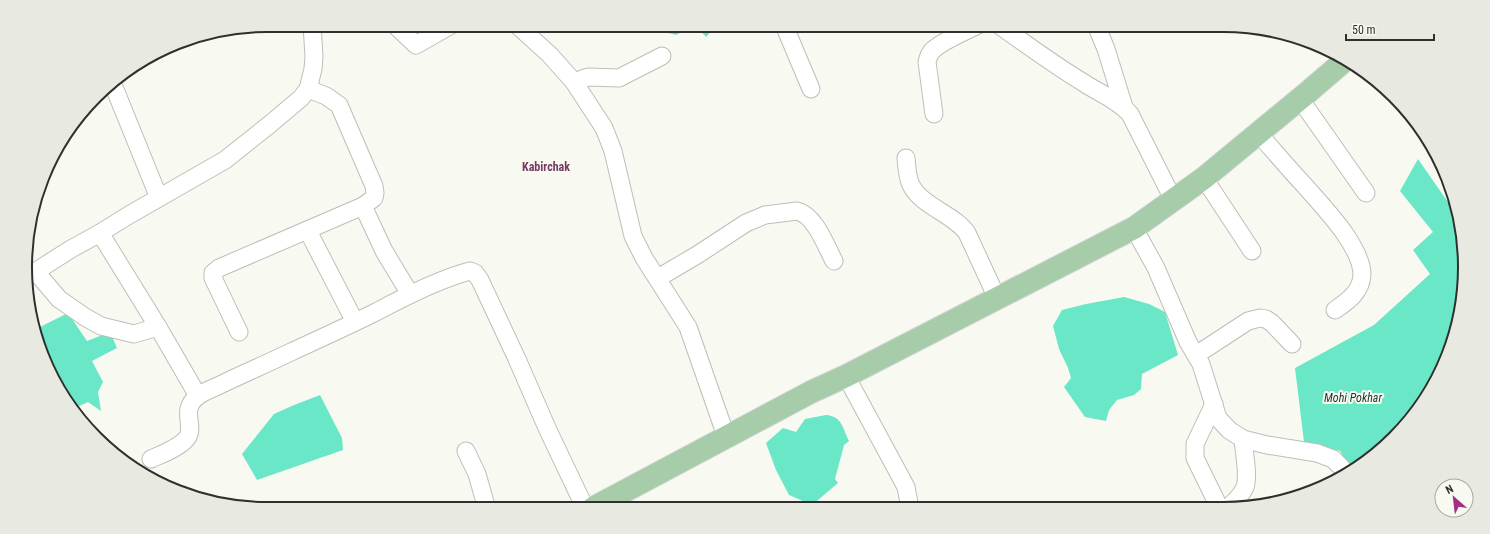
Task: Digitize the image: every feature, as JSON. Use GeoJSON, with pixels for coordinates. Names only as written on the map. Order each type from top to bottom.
{"type":"FeatureCollection","features":[{"type":"Feature","properties":{"kind":"main road"},"geometry":{"type":"LineString","coordinates":[[604,502],[811,392],[846,376],[1134,228],[1174,201],[1204,178],[1341,64]]}},
{"type":"Feature","properties":{"kind":"street"},"geometry":{"type":"LineString","coordinates":[[158,328],[134,334],[101,326],[59,299],[33,274],[128,215],[225,160],[301,98],[308,89],[314,62],[312,32]]}},
{"type":"Feature","properties":{"kind":"street"},"geometry":{"type":"LineString","coordinates":[[402,32],[416,45],[439,32]]}},
{"type":"Feature","properties":{"kind":"street"},"geometry":{"type":"LineString","coordinates":[[525,32],[550,55],[574,82],[609,138],[633,236],[644,258],[688,327],[726,436]]}},
{"type":"Feature","properties":{"kind":"street"},"geometry":{"type":"LineString","coordinates":[[787,32],[811,89]]}},
{"type":"Feature","properties":{"kind":"street"},"geometry":{"type":"LineString","coordinates":[[934,114],[927,62],[929,56],[932,50],[965,32]]}},
{"type":"Feature","properties":{"kind":"street"},"geometry":{"type":"LineString","coordinates":[[1009,32],[1064,71],[1124,106]]}},
{"type":"Feature","properties":{"kind":"street"},"geometry":{"type":"LineString","coordinates":[[1099,32],[1106,49],[1124,106],[1130,114],[1174,201]]}},
{"type":"Feature","properties":{"kind":"street"},"geometry":{"type":"LineString","coordinates":[[574,82],[588,77],[619,78],[662,56]]}},
{"type":"Feature","properties":{"kind":"street"},"geometry":{"type":"LineString","coordinates":[[114,88],[159,198]]}},
{"type":"Feature","properties":{"kind":"street"},"geometry":{"type":"LineString","coordinates":[[239,332],[213,278],[213,273],[219,268],[308,231],[363,206],[374,198],[375,193],[339,105],[326,96],[308,89]]}},
{"type":"Feature","properties":{"kind":"street"},"geometry":{"type":"LineString","coordinates":[[1300,99],[1366,193]]}},
{"type":"Feature","properties":{"kind":"street"},"geometry":{"type":"LineString","coordinates":[[1258,133],[1335,221],[1353,247],[1357,256],[1361,266],[1362,275],[1357,290],[1352,297],[1335,310]]}},
{"type":"Feature","properties":{"kind":"street"},"geometry":{"type":"LineString","coordinates":[[906,158],[909,179],[911,186],[915,191],[933,207],[964,227],[968,233],[997,298]]}},
{"type":"Feature","properties":{"kind":"street"},"geometry":{"type":"LineString","coordinates":[[1204,178],[1252,251]]}},
{"type":"Feature","properties":{"kind":"street"},"geometry":{"type":"LineString","coordinates":[[363,206],[384,251],[410,294]]}},
{"type":"Feature","properties":{"kind":"street"},"geometry":{"type":"LineString","coordinates":[[658,278],[746,222],[765,215],[797,211],[802,212],[811,219],[834,260]]}},
{"type":"Feature","properties":{"kind":"street"},"geometry":{"type":"LineString","coordinates":[[1134,228],[1156,268],[1188,342],[1201,364],[1218,418],[1229,430],[1243,440],[1317,453],[1333,459],[1343,469]]}},
{"type":"Feature","properties":{"kind":"street"},"geometry":{"type":"LineString","coordinates":[[308,231],[355,322]]}},
{"type":"Feature","properties":{"kind":"street"},"geometry":{"type":"LineString","coordinates":[[100,233],[198,396]]}},
{"type":"Feature","properties":{"kind":"street"},"geometry":{"type":"LineString","coordinates":[[151,460],[178,445],[186,438],[189,433],[189,408],[198,396],[355,322],[410,294],[459,274],[470,272],[475,273],[480,280],[582,502]]}},
{"type":"Feature","properties":{"kind":"street"},"geometry":{"type":"LineString","coordinates":[[1196,355],[1248,321],[1260,318],[1266,319],[1272,323],[1292,344]]}},
{"type":"Feature","properties":{"kind":"street"},"geometry":{"type":"LineString","coordinates":[[846,376],[906,487],[909,502]]}},
{"type":"Feature","properties":{"kind":"street"},"geometry":{"type":"LineString","coordinates":[[1214,404],[1195,444],[1195,458],[1217,502]]}},
{"type":"Feature","properties":{"kind":"street"},"geometry":{"type":"LineString","coordinates":[[1235,501],[1245,487],[1246,479],[1243,440]]}},
{"type":"Feature","properties":{"kind":"street"},"geometry":{"type":"LineString","coordinates":[[466,451],[477,474],[484,502]]}},
{"type":"Feature","properties":{"kind":"water"},"geometry":{"type":"Polygon","coordinates":[[[665,32],[682,32],[676,35],[665,32]]]}},
{"type":"Feature","properties":{"kind":"water"},"geometry":{"type":"Polygon","coordinates":[[[701,32],[711,32],[706,37],[701,32]]]}},
{"type":"Feature","properties":{"kind":"water","name":"Mohi Pokhar"},"geometry":{"type":"Polygon","coordinates":[[[1418,159],[1450,204],[1456,236],[1458,267],[1456,298],[1446,343],[1427,384],[1400,422],[1378,444],[1349,465],[1340,451],[1304,442],[1295,368],[1374,325],[1430,274],[1413,250],[1433,232],[1400,191],[1418,159]]]}},
{"type":"Feature","properties":{"kind":"water"},"geometry":{"type":"Polygon","coordinates":[[[1124,297],[1149,304],[1165,312],[1178,355],[1142,374],[1141,389],[1134,395],[1117,400],[1109,410],[1106,421],[1085,417],[1064,387],[1071,378],[1059,349],[1053,326],[1062,310],[1124,297]]]}},
{"type":"Feature","properties":{"kind":"water"},"geometry":{"type":"Polygon","coordinates":[[[68,313],[87,341],[110,332],[117,348],[92,361],[103,382],[98,392],[101,411],[88,402],[78,406],[72,398],[56,371],[44,343],[40,327],[68,313]]]}},
{"type":"Feature","properties":{"kind":"water"},"geometry":{"type":"Polygon","coordinates":[[[320,395],[342,438],[343,450],[257,480],[242,454],[274,414],[320,395]]]}},
{"type":"Feature","properties":{"kind":"water"},"geometry":{"type":"Polygon","coordinates":[[[826,415],[836,418],[841,424],[849,441],[844,445],[835,479],[838,483],[816,502],[805,502],[789,495],[776,470],[766,443],[783,428],[796,432],[805,419],[826,415]]]}},
{"type":"Feature","properties":{"kind":"district","name":"Kabirchak"},"geometry":{"type":"Point","coordinates":[546,167]}}]}
